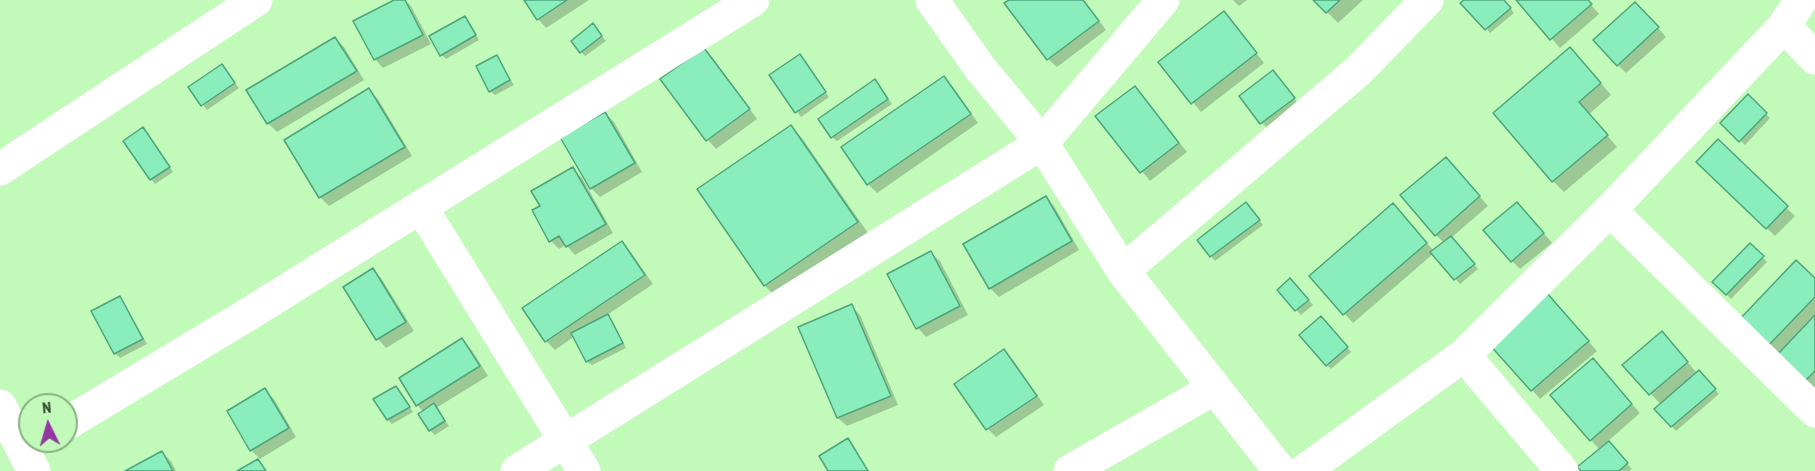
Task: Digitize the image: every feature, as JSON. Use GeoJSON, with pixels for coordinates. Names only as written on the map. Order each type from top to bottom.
{"type":"FeatureCollection","features":[{"type":"Feature","properties":{"kind":"street"},"geometry":{"type":"LineString","coordinates":[[0,169],[256,0]]}},
{"type":"Feature","properties":{"kind":"street"},"geometry":{"type":"LineString","coordinates":[[78,417],[247,315],[753,0]]}},
{"type":"Feature","properties":{"kind":"street"},"geometry":{"type":"LineString","coordinates":[[932,0],[980,68],[1042,143],[1123,271],[1280,471]]}},
{"type":"Feature","properties":{"kind":"street"},"geometry":{"type":"LineString","coordinates":[[517,471],[1042,143],[1163,0]]}},
{"type":"Feature","properties":{"kind":"street"},"geometry":{"type":"LineString","coordinates":[[1123,271],[1358,70],[1426,0]]}},
{"type":"Feature","properties":{"kind":"street"},"geometry":{"type":"LineString","coordinates":[[1304,471],[1464,355],[1610,210],[1793,13],[1815,58]]}},
{"type":"Feature","properties":{"kind":"street"},"geometry":{"type":"LineString","coordinates":[[421,207],[584,471]]}},
{"type":"Feature","properties":{"kind":"street"},"geometry":{"type":"LineString","coordinates":[[1610,210],[1815,411]]}},
{"type":"Feature","properties":{"kind":"street"},"geometry":{"type":"LineString","coordinates":[[1464,355],[1562,471]]}},
{"type":"Feature","properties":{"kind":"street"},"geometry":{"type":"LineString","coordinates":[[1070,471],[1215,388]]}},
{"type":"Feature","properties":{"kind":"street"},"geometry":{"type":"LineString","coordinates":[[0,406],[24,456]]}},
{"type":"Feature","properties":{"kind":"building"},"geometry":{"type":"Polygon","coordinates":[[[394,0],[405,0],[423,35],[374,60],[353,21],[394,0]]]}},
{"type":"Feature","properties":{"kind":"building"},"geometry":{"type":"Polygon","coordinates":[[[524,0],[567,0],[537,20],[524,0]]]}},
{"type":"Feature","properties":{"kind":"building"},"geometry":{"type":"Polygon","coordinates":[[[1009,0],[1083,0],[1099,21],[1047,60],[1004,3],[1009,0]]]}},
{"type":"Feature","properties":{"kind":"building"},"geometry":{"type":"Polygon","coordinates":[[[1313,0],[1340,0],[1326,13],[1313,0]]]}},
{"type":"Feature","properties":{"kind":"building"},"geometry":{"type":"Polygon","coordinates":[[[1464,0],[1504,0],[1511,8],[1485,30],[1460,3],[1464,0]]]}},
{"type":"Feature","properties":{"kind":"building"},"geometry":{"type":"Polygon","coordinates":[[[1516,0],[1588,0],[1592,4],[1550,40],[1516,0]]]}},
{"type":"Feature","properties":{"kind":"building"},"geometry":{"type":"Polygon","coordinates":[[[1635,2],[1659,27],[1617,66],[1593,40],[1635,2]]]}},
{"type":"Feature","properties":{"kind":"building"},"geometry":{"type":"Polygon","coordinates":[[[1224,11],[1257,53],[1191,104],[1158,62],[1224,11]]]}},
{"type":"Feature","properties":{"kind":"building"},"geometry":{"type":"Polygon","coordinates":[[[465,16],[476,35],[440,56],[429,36],[465,16]]]}},
{"type":"Feature","properties":{"kind":"building"},"geometry":{"type":"Polygon","coordinates":[[[593,23],[602,36],[580,53],[571,41],[593,23]]]}},
{"type":"Feature","properties":{"kind":"building"},"geometry":{"type":"Polygon","coordinates":[[[335,37],[357,71],[267,124],[246,90],[335,37]]]}},
{"type":"Feature","properties":{"kind":"building"},"geometry":{"type":"Polygon","coordinates":[[[1570,47],[1601,83],[1579,102],[1608,135],[1552,182],[1493,113],[1570,47]]]}},
{"type":"Feature","properties":{"kind":"building"},"geometry":{"type":"Polygon","coordinates":[[[704,48],[750,109],[706,141],[660,79],[704,48]]]}},
{"type":"Feature","properties":{"kind":"building"},"geometry":{"type":"Polygon","coordinates":[[[800,54],[826,92],[795,113],[769,75],[800,54]]]}},
{"type":"Feature","properties":{"kind":"building"},"geometry":{"type":"Polygon","coordinates":[[[497,55],[510,80],[489,92],[476,66],[497,55]]]}},
{"type":"Feature","properties":{"kind":"building"},"geometry":{"type":"Polygon","coordinates":[[[222,64],[235,83],[201,106],[188,87],[222,64]]]}},
{"type":"Feature","properties":{"kind":"building"},"geometry":{"type":"Polygon","coordinates":[[[1273,70],[1295,98],[1260,124],[1239,96],[1273,70]]]}},
{"type":"Feature","properties":{"kind":"building"},"geometry":{"type":"Polygon","coordinates":[[[944,76],[971,114],[867,185],[841,147],[944,76]]]}},
{"type":"Feature","properties":{"kind":"building"},"geometry":{"type":"Polygon","coordinates":[[[875,79],[888,99],[831,138],[818,119],[875,79]]]}},
{"type":"Feature","properties":{"kind":"building"},"geometry":{"type":"Polygon","coordinates":[[[1135,86],[1179,143],[1140,173],[1095,116],[1135,86]]]}},
{"type":"Feature","properties":{"kind":"building"},"geometry":{"type":"Polygon","coordinates":[[[369,88],[405,147],[319,198],[284,140],[369,88]]]}},
{"type":"Feature","properties":{"kind":"building"},"geometry":{"type":"Polygon","coordinates":[[[1748,94],[1767,113],[1739,142],[1720,123],[1748,94]]]}},
{"type":"Feature","properties":{"kind":"building"},"geometry":{"type":"Polygon","coordinates":[[[605,112],[635,163],[590,189],[560,137],[605,112]]]}},
{"type":"Feature","properties":{"kind":"building"},"geometry":{"type":"Polygon","coordinates":[[[791,125],[858,222],[764,286],[697,189],[791,125]]]}},
{"type":"Feature","properties":{"kind":"building"},"geometry":{"type":"Polygon","coordinates":[[[143,127],[170,167],[150,180],[123,141],[143,127]]]}},
{"type":"Feature","properties":{"kind":"building"},"geometry":{"type":"Polygon","coordinates":[[[1718,139],[1788,206],[1766,229],[1696,162],[1718,139]]]}},
{"type":"Feature","properties":{"kind":"building"},"geometry":{"type":"Polygon","coordinates":[[[1446,157],[1480,196],[1435,236],[1400,195],[1446,157]]]}},
{"type":"Feature","properties":{"kind":"building"},"geometry":{"type":"Polygon","coordinates":[[[573,167],[606,224],[566,247],[559,236],[549,242],[532,210],[540,206],[531,191],[573,167]]]}},
{"type":"Feature","properties":{"kind":"building"},"geometry":{"type":"Polygon","coordinates":[[[1046,196],[1072,241],[989,289],[963,244],[1046,196]]]}},
{"type":"Feature","properties":{"kind":"building"},"geometry":{"type":"Polygon","coordinates":[[[1246,202],[1260,220],[1210,257],[1197,240],[1246,202]]]}},
{"type":"Feature","properties":{"kind":"building"},"geometry":{"type":"Polygon","coordinates":[[[1517,202],[1544,233],[1511,262],[1483,230],[1517,202]]]}},
{"type":"Feature","properties":{"kind":"building"},"geometry":{"type":"Polygon","coordinates":[[[1393,203],[1427,243],[1343,315],[1309,276],[1393,203]]]}},
{"type":"Feature","properties":{"kind":"building"},"geometry":{"type":"Polygon","coordinates":[[[1451,236],[1475,264],[1454,280],[1430,252],[1451,236]]]}},
{"type":"Feature","properties":{"kind":"building"},"geometry":{"type":"Polygon","coordinates":[[[622,241],[645,275],[545,342],[522,308],[622,241]]]}},
{"type":"Feature","properties":{"kind":"building"},"geometry":{"type":"Polygon","coordinates":[[[1750,243],[1764,256],[1726,295],[1712,282],[1750,243]]]}},
{"type":"Feature","properties":{"kind":"building"},"geometry":{"type":"Polygon","coordinates":[[[931,251],[960,306],[916,329],[887,274],[931,251]]]}},
{"type":"Feature","properties":{"kind":"building"},"geometry":{"type":"Polygon","coordinates":[[[1796,260],[1815,278],[1815,297],[1766,348],[1738,321],[1796,260]]]}},
{"type":"Feature","properties":{"kind":"building"},"geometry":{"type":"Polygon","coordinates":[[[373,268],[406,322],[376,340],[343,287],[373,268]]]}},
{"type":"Feature","properties":{"kind":"building"},"geometry":{"type":"Polygon","coordinates":[[[1290,278],[1309,300],[1295,311],[1277,290],[1290,278]]]}},
{"type":"Feature","properties":{"kind":"building"},"geometry":{"type":"Polygon","coordinates":[[[1546,292],[1589,341],[1531,391],[1488,343],[1546,292]]]}},
{"type":"Feature","properties":{"kind":"building"},"geometry":{"type":"Polygon","coordinates":[[[120,296],[143,339],[114,354],[91,311],[120,296]]]}},
{"type":"Feature","properties":{"kind":"building"},"geometry":{"type":"Polygon","coordinates":[[[852,304],[891,396],[837,418],[798,327],[852,304]]]}},
{"type":"Feature","properties":{"kind":"building"},"geometry":{"type":"Polygon","coordinates":[[[608,314],[623,343],[586,362],[571,333],[608,314]]]}},
{"type":"Feature","properties":{"kind":"building"},"geometry":{"type":"Polygon","coordinates":[[[1815,315],[1815,371],[1803,383],[1775,357],[1815,315]]]}},
{"type":"Feature","properties":{"kind":"building"},"geometry":{"type":"Polygon","coordinates":[[[1321,316],[1348,347],[1326,366],[1299,335],[1321,316]]]}},
{"type":"Feature","properties":{"kind":"building"},"geometry":{"type":"Polygon","coordinates":[[[1662,331],[1688,362],[1649,395],[1622,365],[1662,331]]]}},
{"type":"Feature","properties":{"kind":"building"},"geometry":{"type":"Polygon","coordinates":[[[462,338],[480,366],[416,406],[399,378],[462,338]]]}},
{"type":"Feature","properties":{"kind":"building"},"geometry":{"type":"Polygon","coordinates":[[[1004,349],[1037,396],[986,430],[954,384],[1004,349]]]}},
{"type":"Feature","properties":{"kind":"building"},"geometry":{"type":"Polygon","coordinates":[[[1593,358],[1632,404],[1590,441],[1550,395],[1593,358]]]}},
{"type":"Feature","properties":{"kind":"building"},"geometry":{"type":"Polygon","coordinates":[[[1699,370],[1716,389],[1671,427],[1654,409],[1699,370]]]}},
{"type":"Feature","properties":{"kind":"building"},"geometry":{"type":"Polygon","coordinates":[[[396,386],[410,407],[387,420],[373,399],[396,386]]]}},
{"type":"Feature","properties":{"kind":"building"},"geometry":{"type":"Polygon","coordinates":[[[265,388],[289,428],[250,451],[227,411],[265,388]]]}},
{"type":"Feature","properties":{"kind":"building"},"geometry":{"type":"Polygon","coordinates":[[[434,403],[445,421],[429,431],[418,414],[434,403]]]}},
{"type":"Feature","properties":{"kind":"building"},"geometry":{"type":"Polygon","coordinates":[[[848,438],[868,471],[828,471],[819,456],[848,438]]]}},
{"type":"Feature","properties":{"kind":"building"},"geometry":{"type":"Polygon","coordinates":[[[1609,441],[1628,463],[1619,471],[1581,471],[1577,467],[1609,441]]]}},
{"type":"Feature","properties":{"kind":"building"},"geometry":{"type":"Polygon","coordinates":[[[162,451],[173,471],[125,471],[162,451]]]}},
{"type":"Feature","properties":{"kind":"building"},"geometry":{"type":"Polygon","coordinates":[[[258,459],[266,471],[237,471],[258,459]]]}}]}
